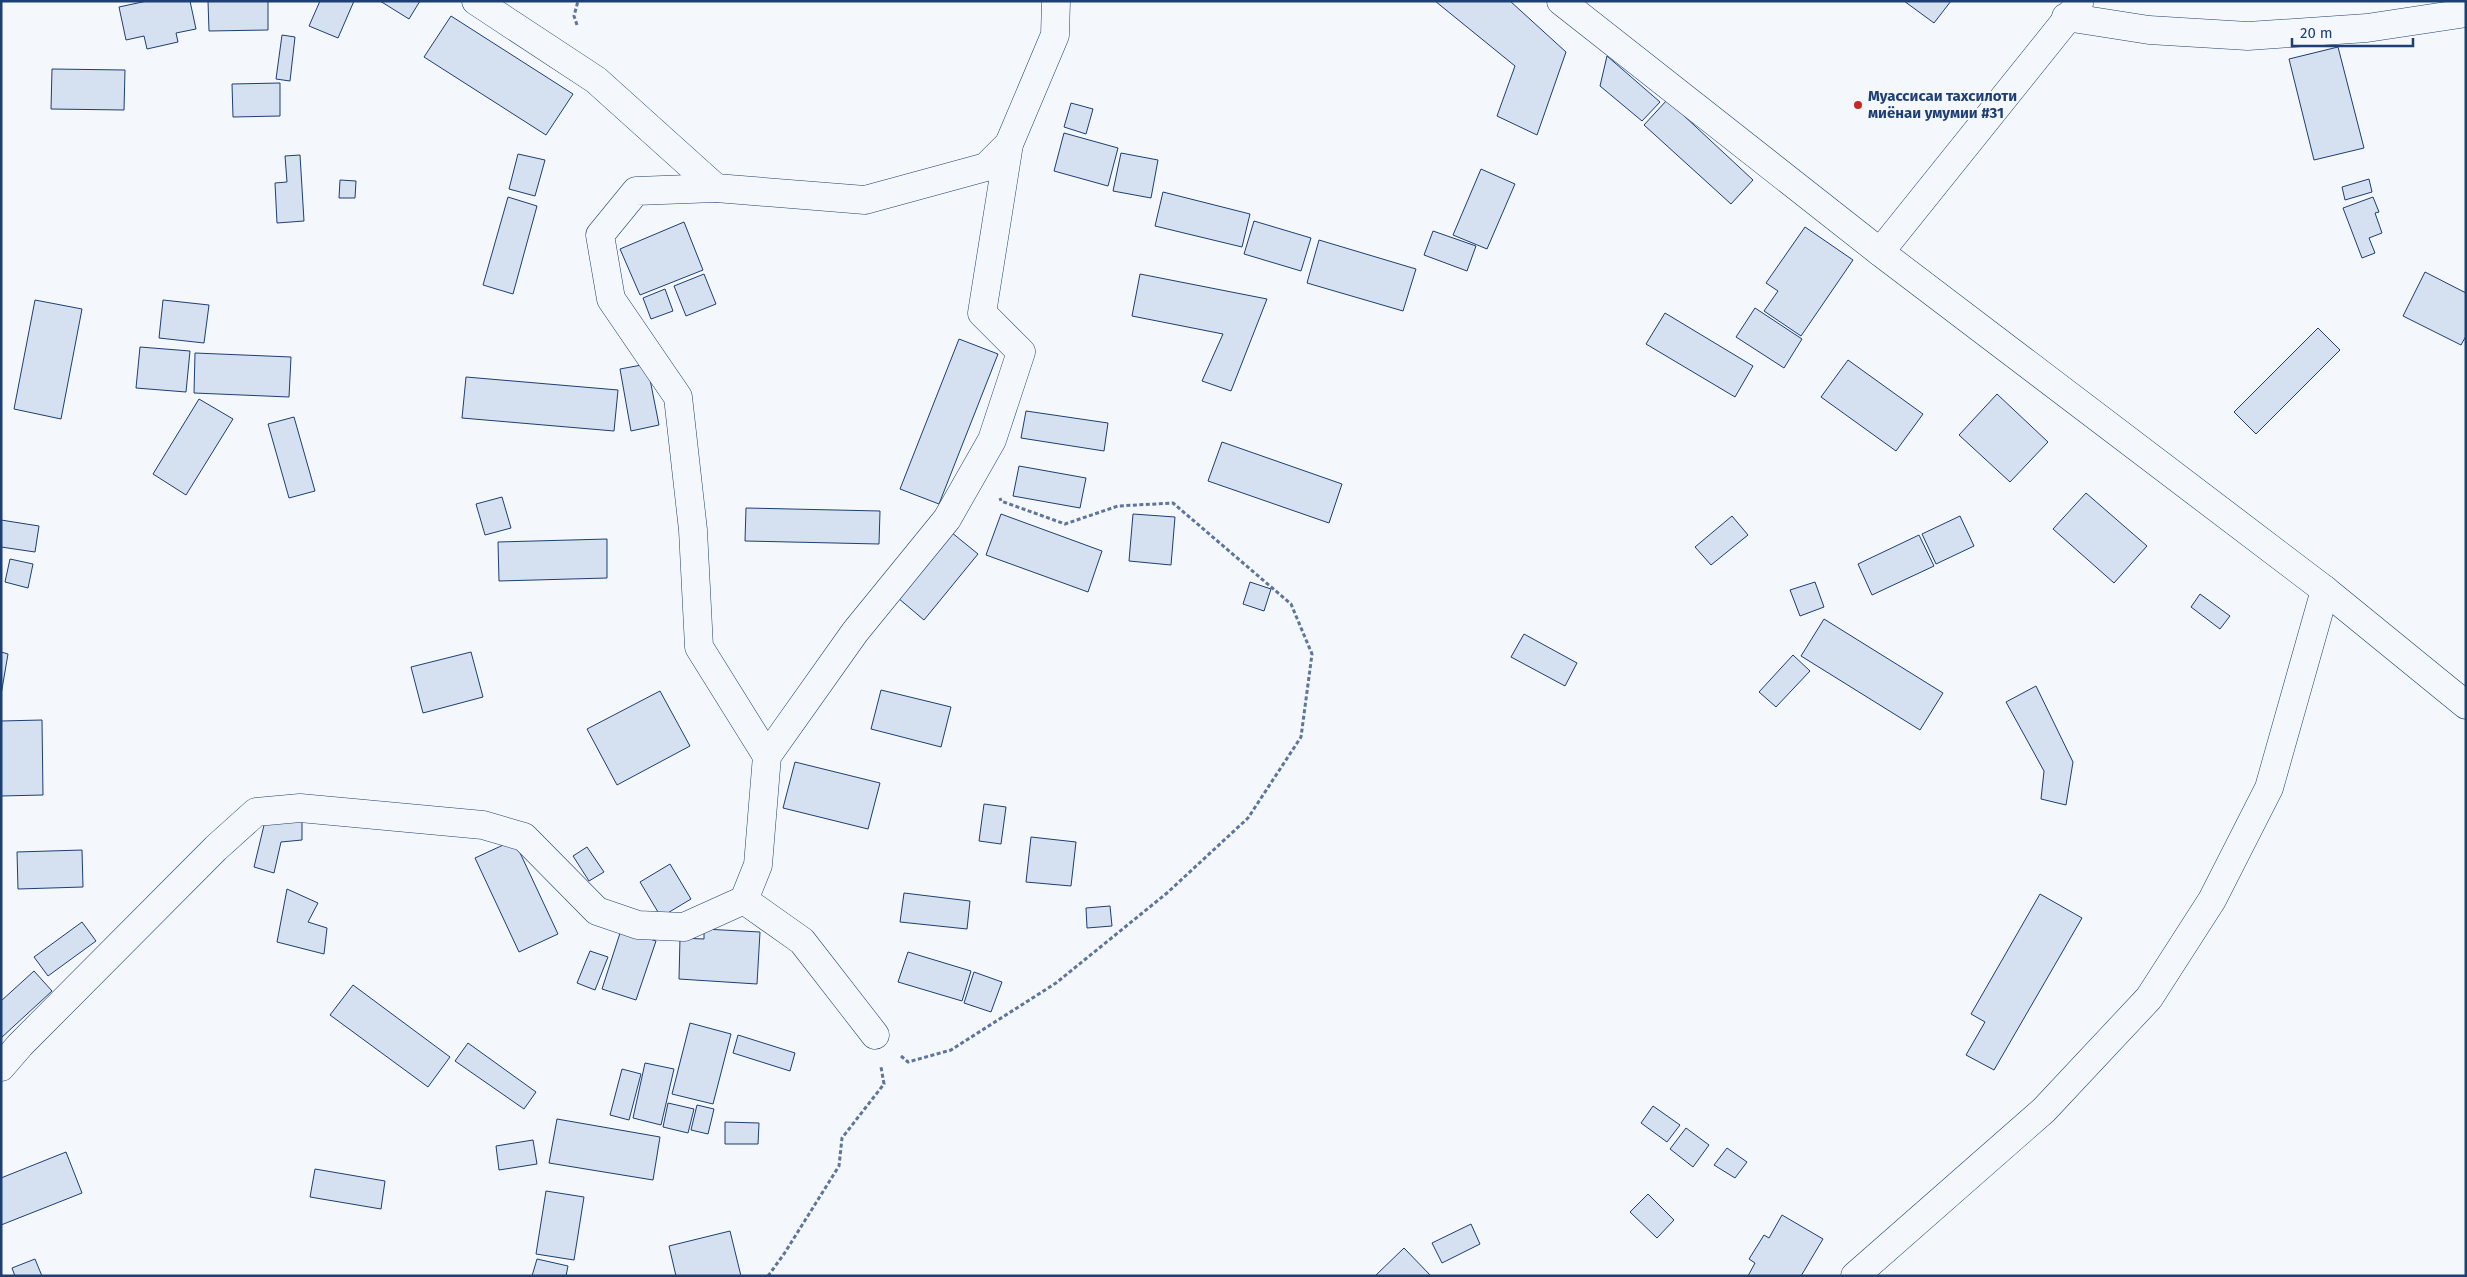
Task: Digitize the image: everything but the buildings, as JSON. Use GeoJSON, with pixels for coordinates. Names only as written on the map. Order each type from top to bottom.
{"type":"FeatureCollection","features":[{"type":"Feature","properties":{"kind":"street"},"geometry":{"type":"LineString","coordinates":[[476,1],[596,80],[716,188]]}},
{"type":"Feature","properties":{"kind":"street"},"geometry":{"type":"LineString","coordinates":[[1,1067],[20,1045],[216,848],[256,812],[300,808],[348,812],[483,825],[524,837],[597,911],[638,926],[684,927],[744,900],[758,865],[767,756],[855,632],[947,518],[992,440],[1021,352],[982,313],[1009,144],[1055,35],[1056,1]]}},
{"type":"Feature","properties":{"kind":"street"},"geometry":{"type":"LineString","coordinates":[[1561,1],[1880,252],[2324,590],[2466,705]]}},
{"type":"Feature","properties":{"kind":"street"},"geometry":{"type":"LineString","coordinates":[[1880,252],[2074,9],[2149,30],[2248,36],[2367,28],[2466,13]]}},
{"type":"Feature","properties":{"kind":"street"},"geometry":{"type":"LineString","coordinates":[[767,756],[699,646],[693,530],[678,397],[611,299],[600,234],[636,191],[716,188],[865,200],[986,167],[1009,144]]}},
{"type":"Feature","properties":{"kind":"street"},"geometry":{"type":"LineString","coordinates":[[1855,1276],[2044,1110],[2149,998],[2212,900],[2269,788],[2324,590]]}},
{"type":"Feature","properties":{"kind":"street"},"geometry":{"type":"LineString","coordinates":[[744,900],[802,942],[875,1035]]}},
{"type":"Feature","properties":{"kind":"path"},"geometry":{"type":"LineString","coordinates":[[875,1035],[908,1062],[951,1050],[1056,983],[1167,893],[1248,818],[1301,737],[1312,654],[1291,604],[1173,503],[1118,506],[1065,524],[1001,501],[1000,492]]}},
{"type":"Feature","properties":{"kind":"path"},"geometry":{"type":"LineString","coordinates":[[768,1276],[784,1254],[838,1166],[842,1138],[884,1084],[875,1035]]}},
{"type":"Feature","properties":{"kind":"place","name":"Муассисаи тахсилоти миёнаи умумии #31"},"geometry":{"type":"Point","coordinates":[1858,105]}}]}
